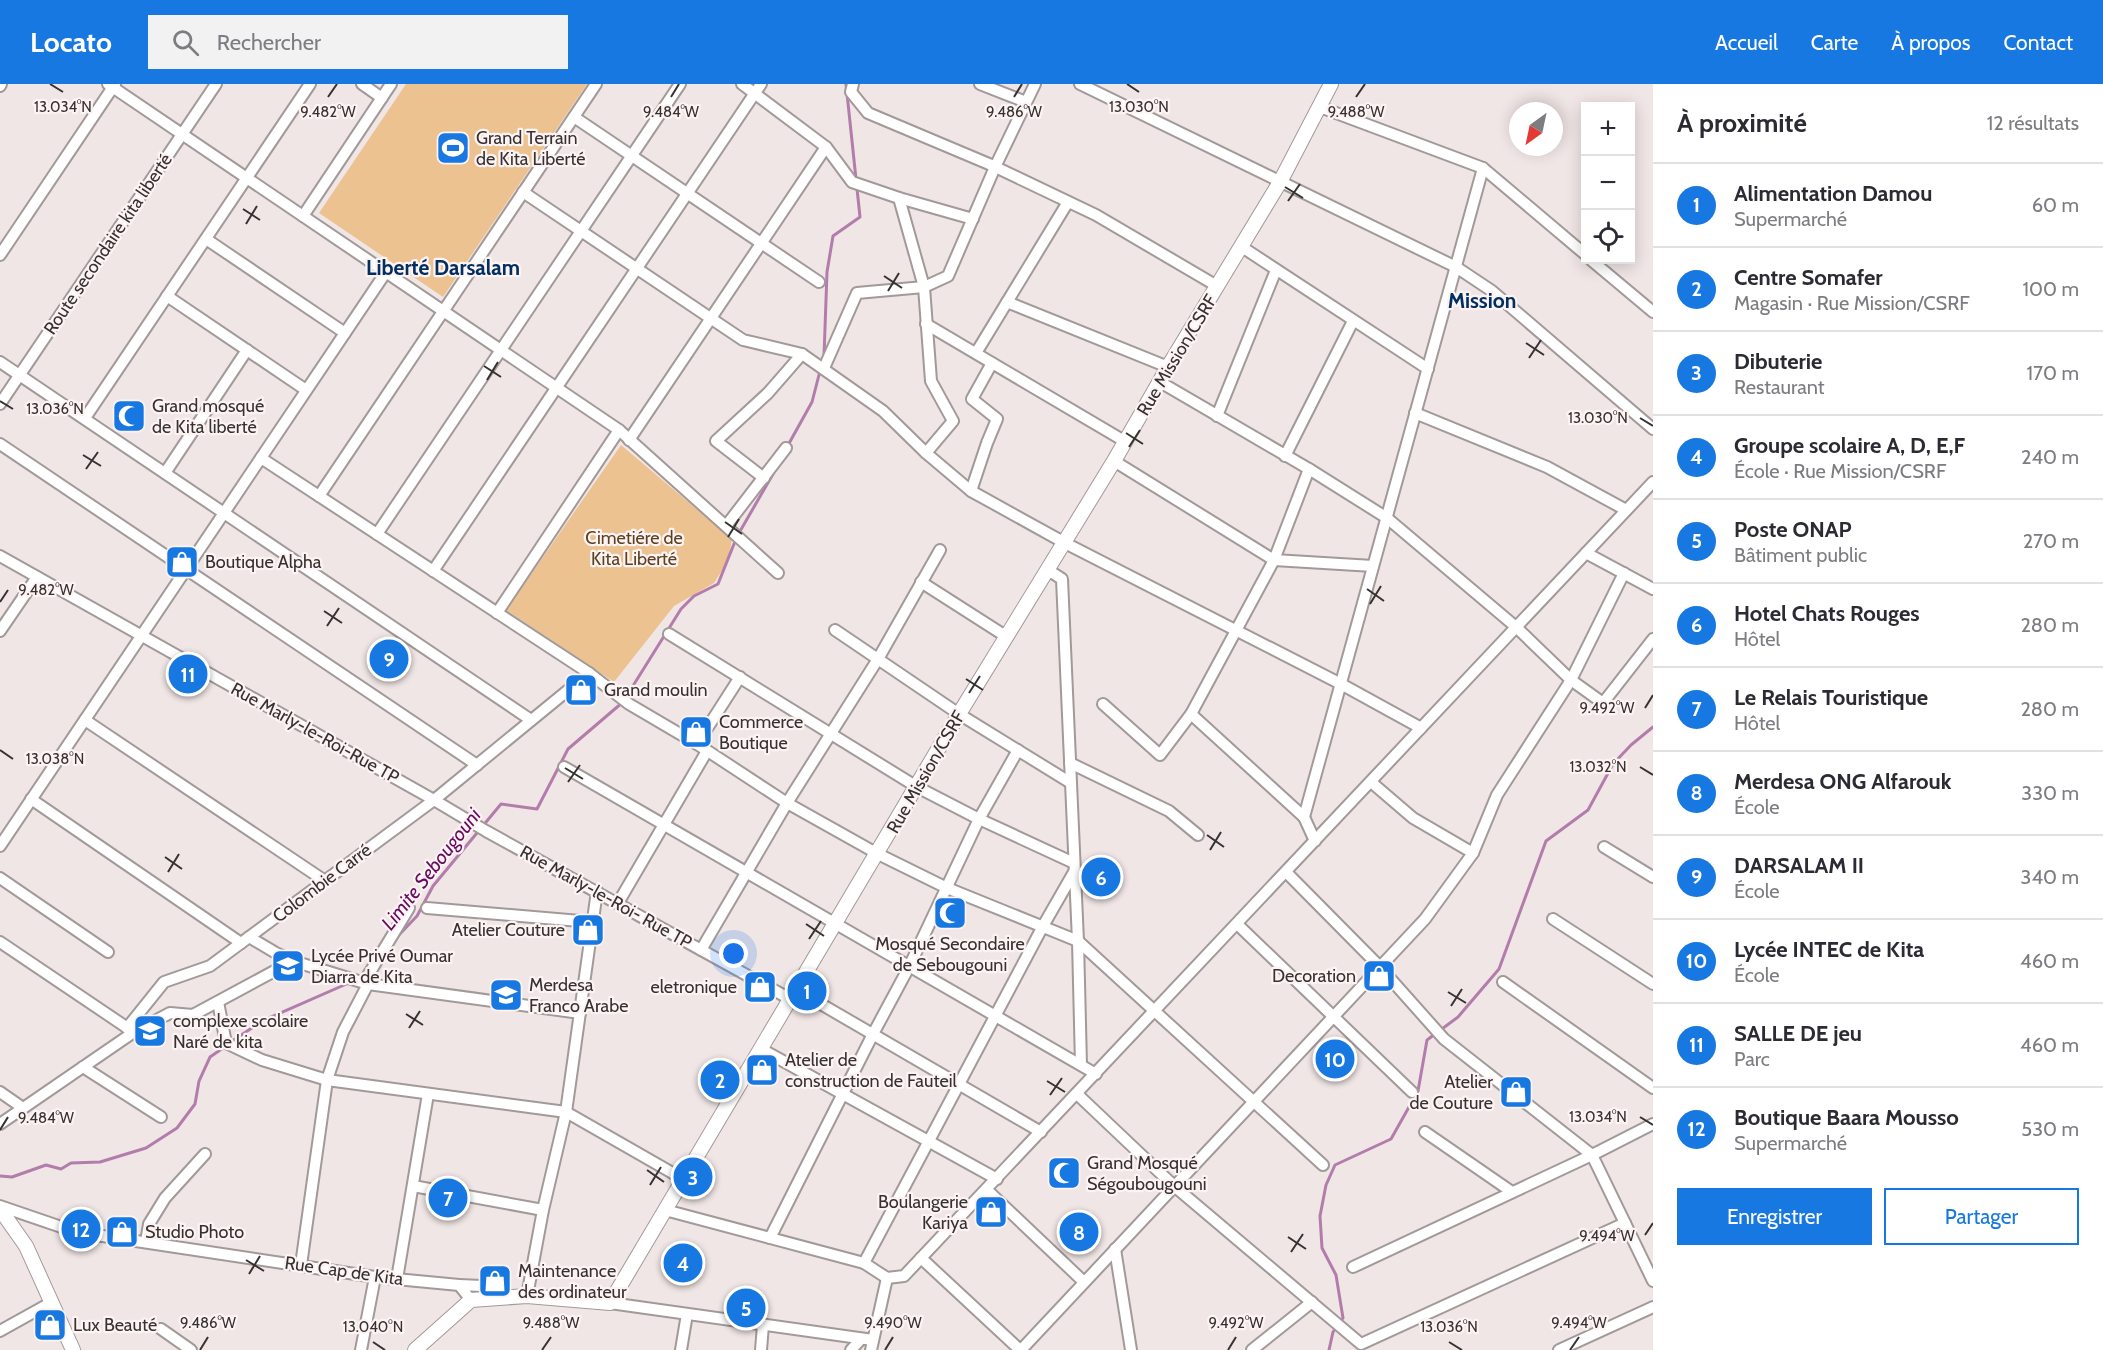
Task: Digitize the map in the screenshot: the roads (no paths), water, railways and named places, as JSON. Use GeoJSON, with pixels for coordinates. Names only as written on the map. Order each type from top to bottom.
{"type":"FeatureCollection","features":[{"type":"Feature","properties":{"kind":"main road","name":"Rue Mission/CSRF"},"geometry":{"type":"LineString","coordinates":[[610,1303],[959,714],[1065,543],[1242,247],[1280,182],[1331,84]]}},
{"type":"Feature","properties":{"kind":"main road"},"geometry":{"type":"LineString","coordinates":[[0,1208],[6,1226],[27,1246],[74,1350]]}},
{"type":"Feature","properties":{"kind":"main road"},"geometry":{"type":"LineString","coordinates":[[415,1350],[471,1300],[527,1296],[610,1303]]}},
{"type":"Feature","properties":{"kind":"street","name":"Route secondaire kita liberté"},"geometry":{"type":"LineString","coordinates":[[0,404],[216,84]]}},
{"type":"Feature","properties":{"kind":"street"},"geometry":{"type":"LineString","coordinates":[[85,418],[310,84]]}},
{"type":"Feature","properties":{"kind":"street"},"geometry":{"type":"LineString","coordinates":[[362,84],[382,98]]}},
{"type":"Feature","properties":{"kind":"street"},"geometry":{"type":"LineString","coordinates":[[303,216],[391,84]]}},
{"type":"Feature","properties":{"kind":"street"},"geometry":{"type":"LineString","coordinates":[[319,496],[596,84]]}},
{"type":"Feature","properties":{"kind":"street"},"geometry":{"type":"LineString","coordinates":[[377,534],[680,84]]}},
{"type":"Feature","properties":{"kind":"street"},"geometry":{"type":"LineString","coordinates":[[742,84],[758,88],[826,147],[852,182],[973,219]]}},
{"type":"Feature","properties":{"kind":"street"},"geometry":{"type":"LineString","coordinates":[[853,84],[851,92],[868,113],[995,167],[1096,215],[1217,286]]}},
{"type":"Feature","properties":{"kind":"street"},"geometry":{"type":"LineString","coordinates":[[980,84],[1026,102]]}},
{"type":"Feature","properties":{"kind":"street"},"geometry":{"type":"LineString","coordinates":[[824,368],[857,293],[924,287],[948,276],[995,167],[1035,84]]}},
{"type":"Feature","properties":{"kind":"street"},"geometry":{"type":"LineString","coordinates":[[1080,84],[1456,267],[1492,291],[1653,429]]}},
{"type":"Feature","properties":{"kind":"street"},"geometry":{"type":"LineString","coordinates":[[0,255],[112,85],[619,430],[778,573]]}},
{"type":"Feature","properties":{"kind":"street"},"geometry":{"type":"LineString","coordinates":[[433,571],[758,88]]}},
{"type":"Feature","properties":{"kind":"street"},"geometry":{"type":"LineString","coordinates":[[1320,107],[1483,168],[1581,251]]}},
{"type":"Feature","properties":{"kind":"street"},"geometry":{"type":"LineString","coordinates":[[574,117],[819,282]]}},
{"type":"Feature","properties":{"kind":"street"},"geometry":{"type":"LineString","coordinates":[[629,440],[826,147]]}},
{"type":"Feature","properties":{"kind":"street"},"geometry":{"type":"LineString","coordinates":[[1304,817],[1483,168]]}},
{"type":"Feature","properties":{"kind":"street"},"geometry":{"type":"LineString","coordinates":[[524,192],[743,340],[802,354],[824,368],[883,411],[926,453],[971,491],[1065,543],[1341,684],[1421,728]]}},
{"type":"Feature","properties":{"kind":"street"},"geometry":{"type":"LineString","coordinates":[[900,198],[924,287],[931,381],[953,421],[926,453]]}},
{"type":"Feature","properties":{"kind":"street"},"geometry":{"type":"LineString","coordinates":[[976,353],[1068,202]]}},
{"type":"Feature","properties":{"kind":"street"},"geometry":{"type":"LineString","coordinates":[[206,239],[345,333]]}},
{"type":"Feature","properties":{"kind":"street"},"geometry":{"type":"LineString","coordinates":[[1242,247],[1428,369]]}},
{"type":"Feature","properties":{"kind":"street"},"geometry":{"type":"LineString","coordinates":[[1596,264],[1653,312]]}},
{"type":"Feature","properties":{"kind":"street"},"geometry":{"type":"LineString","coordinates":[[1217,416],[1276,270]]}},
{"type":"Feature","properties":{"kind":"street"},"geometry":{"type":"LineString","coordinates":[[0,846],[386,272]]}},
{"type":"Feature","properties":{"kind":"street"},"geometry":{"type":"LineString","coordinates":[[167,296],[306,390]]}},
{"type":"Feature","properties":{"kind":"street"},"geometry":{"type":"LineString","coordinates":[[1007,302],[1168,368]]}},
{"type":"Feature","properties":{"kind":"street"},"geometry":{"type":"LineString","coordinates":[[1285,456],[1353,321]]}},
{"type":"Feature","properties":{"kind":"street"},"geometry":{"type":"LineString","coordinates":[[926,324],[1126,442]]}},
{"type":"Feature","properties":{"kind":"street"},"geometry":{"type":"LineString","coordinates":[[165,472],[247,350]]}},
{"type":"Feature","properties":{"kind":"street"},"geometry":{"type":"LineString","coordinates":[[764,478],[716,441],[768,393],[802,354]]}},
{"type":"Feature","properties":{"kind":"street"},"geometry":{"type":"LineString","coordinates":[[0,362],[531,720]]}},
{"type":"Feature","properties":{"kind":"street"},"geometry":{"type":"LineString","coordinates":[[971,491],[987,443],[998,419],[972,399],[992,363]]}},
{"type":"Feature","properties":{"kind":"street"},"geometry":{"type":"LineString","coordinates":[[1160,382],[1309,469],[1387,518],[1516,627],[1571,680],[1603,703],[1653,639]]}},
{"type":"Feature","properties":{"kind":"street"},"geometry":{"type":"LineString","coordinates":[[1416,413],[1547,467],[1626,510]]}},
{"type":"Feature","properties":{"kind":"street"},"geometry":{"type":"LineString","coordinates":[[496,613],[619,430]]}},
{"type":"Feature","properties":{"kind":"street"},"geometry":{"type":"LineString","coordinates":[[0,444],[477,765]]}},
{"type":"Feature","properties":{"kind":"street"},"geometry":{"type":"LineString","coordinates":[[726,526],[786,448]]}},
{"type":"Feature","properties":{"kind":"street"},"geometry":{"type":"LineString","coordinates":[[261,458],[589,673],[629,704],[697,744],[787,803],[878,854],[946,888],[1078,941],[1323,1165]]}},
{"type":"Feature","properties":{"kind":"street"},"geometry":{"type":"LineString","coordinates":[[1114,461],[1274,560],[1373,566]]}},
{"type":"Feature","properties":{"kind":"street"},"geometry":{"type":"LineString","coordinates":[[1103,705],[1160,755],[1191,714],[1274,560],[1309,469]]}},
{"type":"Feature","properties":{"kind":"street"},"geometry":{"type":"LineString","coordinates":[[665,1210],[864,1263],[887,1278],[903,1276],[987,1190],[1653,482]]}},
{"type":"Feature","properties":{"kind":"street"},"geometry":{"type":"LineString","coordinates":[[701,950],[830,732],[878,659],[940,550]]}},
{"type":"Feature","properties":{"kind":"street"},"geometry":{"type":"LineString","coordinates":[[1586,553],[1653,589]]}},
{"type":"Feature","properties":{"kind":"street","name":"Rue Marly-le-Roi-Rue TP"},"geometry":{"type":"LineString","coordinates":[[0,556],[486,831]]}},
{"type":"Feature","properties":{"kind":"street"},"geometry":{"type":"LineString","coordinates":[[1048,570],[1062,579],[1078,941],[1081,1065]]}},
{"type":"Feature","properties":{"kind":"street"},"geometry":{"type":"LineString","coordinates":[[921,1258],[1021,1350],[1425,919],[1473,853],[1497,795],[1571,680],[1624,573]]}},
{"type":"Feature","properties":{"kind":"street"},"geometry":{"type":"LineString","coordinates":[[0,631],[37,577]]}},
{"type":"Feature","properties":{"kind":"street"},"geometry":{"type":"LineString","coordinates":[[921,582],[1007,638]]}},
{"type":"Feature","properties":{"kind":"street"},"geometry":{"type":"LineString","coordinates":[[835,630],[959,714],[1071,783]]}},
{"type":"Feature","properties":{"kind":"street"},"geometry":{"type":"LineString","coordinates":[[669,634],[917,787],[1074,868]]}},
{"type":"Feature","properties":{"kind":"street","name":"Colombie Carré"},"geometry":{"type":"LineString","coordinates":[[130,1030],[164,982],[210,966],[434,800],[589,673]]}},
{"type":"Feature","properties":{"kind":"street"},"geometry":{"type":"LineString","coordinates":[[697,744],[740,677]]}},
{"type":"Feature","properties":{"kind":"street"},"geometry":{"type":"LineString","coordinates":[[1191,714],[1304,817],[1315,841]]}},
{"type":"Feature","properties":{"kind":"street"},"geometry":{"type":"LineString","coordinates":[[85,720],[325,881]]}},
{"type":"Feature","properties":{"kind":"street"},"geometry":{"type":"LineString","coordinates":[[770,1238],[909,967],[979,819],[1018,750]]}},
{"type":"Feature","properties":{"kind":"street"},"geometry":{"type":"LineString","coordinates":[[618,903],[707,751]]}},
{"type":"Feature","properties":{"kind":"street"},"geometry":{"type":"LineString","coordinates":[[1070,763],[1169,811],[1198,835]]}},
{"type":"Feature","properties":{"kind":"street"},"geometry":{"type":"LineString","coordinates":[[564,768],[1096,1074]]}},
{"type":"Feature","properties":{"kind":"street"},"geometry":{"type":"LineString","coordinates":[[1371,782],[1413,818],[1473,853]]}},
{"type":"Feature","properties":{"kind":"street"},"geometry":{"type":"LineString","coordinates":[[31,799],[245,940],[293,961],[366,983],[580,1013]]}},
{"type":"Feature","properties":{"kind":"street","name":"Rue Marly-le-Roi- Rue TP"},"geometry":{"type":"LineString","coordinates":[[486,831],[701,950],[873,1034],[1041,1132]]}},
{"type":"Feature","properties":{"kind":"street"},"geometry":{"type":"LineString","coordinates":[[1604,847],[1653,877]]}},
{"type":"Feature","properties":{"kind":"street"},"geometry":{"type":"LineString","coordinates":[[864,1263],[1074,868]]}},
{"type":"Feature","properties":{"kind":"street"},"geometry":{"type":"LineString","coordinates":[[1286,872],[1379,966],[1444,1039],[1592,1155],[1653,1281]]}},
{"type":"Feature","properties":{"kind":"street"},"geometry":{"type":"LineString","coordinates":[[0,878],[108,951]]}},
{"type":"Feature","properties":{"kind":"street"},"geometry":{"type":"LineString","coordinates":[[527,1296],[543,1210],[566,1112],[597,891]]}},
{"type":"Feature","properties":{"kind":"street"},"geometry":{"type":"LineString","coordinates":[[302,1265],[327,1080],[344,1032],[366,983],[409,908]]}},
{"type":"Feature","properties":{"kind":"street"},"geometry":{"type":"LineString","coordinates":[[427,908],[592,922]]}},
{"type":"Feature","properties":{"kind":"street"},"geometry":{"type":"LineString","coordinates":[[1553,919],[1653,984]]}},
{"type":"Feature","properties":{"kind":"street"},"geometry":{"type":"LineString","coordinates":[[1236,924],[1412,1092]]}},
{"type":"Feature","properties":{"kind":"street"},"geometry":{"type":"LineString","coordinates":[[0,942],[130,1030]]}},
{"type":"Feature","properties":{"kind":"street"},"geometry":{"type":"LineString","coordinates":[[0,1124],[83,1067],[130,1030],[170,1013],[193,1016],[293,961]]}},
{"type":"Feature","properties":{"kind":"street"},"geometry":{"type":"LineString","coordinates":[[1503,982],[1653,1088]]}},
{"type":"Feature","properties":{"kind":"street"},"geometry":{"type":"LineString","coordinates":[[218,1002],[226,1042],[262,1060],[327,1080],[566,1112],[683,1179]]}},
{"type":"Feature","properties":{"kind":"street"},"geometry":{"type":"LineString","coordinates":[[761,1049],[997,1179]]}},
{"type":"Feature","properties":{"kind":"street"},"geometry":{"type":"LineString","coordinates":[[83,1067],[161,1117]]}},
{"type":"Feature","properties":{"kind":"street"},"geometry":{"type":"LineString","coordinates":[[0,1092],[23,1108]]}},
{"type":"Feature","properties":{"kind":"street"},"geometry":{"type":"LineString","coordinates":[[397,1279],[428,1094]]}},
{"type":"Feature","properties":{"kind":"street"},"geometry":{"type":"LineString","coordinates":[[1077,1094],[1174,1186],[1361,1344],[1625,1223]]}},
{"type":"Feature","properties":{"kind":"street"},"geometry":{"type":"LineString","coordinates":[[1353,1267],[1653,1124]]}},
{"type":"Feature","properties":{"kind":"street"},"geometry":{"type":"LineString","coordinates":[[1425,1132],[1512,1192]]}},
{"type":"Feature","properties":{"kind":"street"},"geometry":{"type":"LineString","coordinates":[[146,1242],[149,1224],[165,1198],[205,1154]]}},
{"type":"Feature","properties":{"kind":"street"},"geometry":{"type":"LineString","coordinates":[[413,1186],[543,1210]]}},
{"type":"Feature","properties":{"kind":"street"},"geometry":{"type":"LineString","coordinates":[[987,1190],[1084,1282]]}},
{"type":"Feature","properties":{"kind":"street","name":"Rue Cap de Kita"},"geometry":{"type":"LineString","coordinates":[[0,1208],[76,1232],[375,1277],[482,1286],[503,1298]]}},
{"type":"Feature","properties":{"kind":"street"},"geometry":{"type":"LineString","coordinates":[[1114,1249],[1131,1350]]}},
{"type":"Feature","properties":{"kind":"street"},"geometry":{"type":"LineString","coordinates":[[361,1350],[375,1277]]}},
{"type":"Feature","properties":{"kind":"street"},"geometry":{"type":"LineString","coordinates":[[868,1343],[887,1278]]}},
{"type":"Feature","properties":{"kind":"street"},"geometry":{"type":"LineString","coordinates":[[459,1285],[471,1300]]}},
{"type":"Feature","properties":{"kind":"street"},"geometry":{"type":"LineString","coordinates":[[0,1331],[52,1302]]}},
{"type":"Feature","properties":{"kind":"street"},"geometry":{"type":"LineString","coordinates":[[1252,1350],[1312,1302]]}},
{"type":"Feature","properties":{"kind":"street"},"geometry":{"type":"LineString","coordinates":[[610,1303],[868,1343]]}},
{"type":"Feature","properties":{"kind":"street"},"geometry":{"type":"LineString","coordinates":[[1559,1350],[1653,1306]]}},
{"type":"Feature","properties":{"kind":"street"},"geometry":{"type":"LineString","coordinates":[[681,1350],[687,1314]]}},
{"type":"Feature","properties":{"kind":"street"},"geometry":{"type":"LineString","coordinates":[[761,1350],[762,1325]]}},
{"type":"Feature","properties":{"kind":"street"},"geometry":{"type":"LineString","coordinates":[[161,1329],[191,1350]]}},
{"type":"Feature","properties":{"kind":"street"},"geometry":{"type":"LineString","coordinates":[[851,1350],[868,1343]]}},
{"type":"Feature","properties":{"kind":"waterway","name":"Limite Sebougouni"},"geometry":{"type":"LineString","coordinates":[[824,356],[827,272],[833,236],[860,217],[846,84]]}},
{"type":"Feature","properties":{"kind":"waterway","name":"Limite Sebougouni"},"geometry":{"type":"LineString","coordinates":[[787,447],[812,402],[820,371]]}},
{"type":"Feature","properties":{"kind":"waterway","name":"Limite Sebougouni"},"geometry":{"type":"LineString","coordinates":[[739,533],[773,474]]}},
{"type":"Feature","properties":{"kind":"waterway","name":"Limite Sebougouni"},"geometry":{"type":"LineString","coordinates":[[626,697],[681,609],[694,596],[718,584],[736,539]]}},
{"type":"Feature","properties":{"kind":"waterway","name":"Limite Sebougouni"},"geometry":{"type":"LineString","coordinates":[[396,938],[417,916],[433,886],[501,804],[537,809],[568,749],[623,702]]}},
{"type":"Feature","properties":{"kind":"waterway"},"geometry":{"type":"LineString","coordinates":[[1329,1350],[1333,1332],[1343,1318],[1336,1275],[1322,1248],[1320,1216],[1326,1185],[1335,1165],[1391,1139],[1418,1091],[1427,1040],[1458,1017],[1499,969],[1546,841],[1588,810],[1613,764],[1653,727]]}},
{"type":"Feature","properties":{"kind":"waterway","name":"Limite Sebougouni"},"geometry":{"type":"LineString","coordinates":[[231,1042],[262,1021],[351,982]]}},
{"type":"Feature","properties":{"kind":"waterway","name":"Limite Sebougouni"},"geometry":{"type":"LineString","coordinates":[[0,1176],[12,1177],[46,1165],[61,1169],[71,1163],[100,1162],[146,1148],[177,1128],[195,1104],[199,1081],[210,1057],[226,1046]]}},
{"type":"Feature","properties":{"kind":"place","name":"Grand Terrain de Kita Liberté"},"geometry":{"type":"Point","coordinates":[453,148]}},
{"type":"Feature","properties":{"kind":"place","name":"Grand mosqué de Kita liberté"},"geometry":{"type":"Point","coordinates":[129,416]}},
{"type":"Feature","properties":{"kind":"place","name":"Boutique Alpha"},"geometry":{"type":"Point","coordinates":[182,562]}},
{"type":"Feature","properties":{"kind":"place","name":"DARSALAM II"},"geometry":{"type":"Point","coordinates":[389,659]}},
{"type":"Feature","properties":{"kind":"place","name":"SALLE DE jeu"},"geometry":{"type":"Point","coordinates":[188,674]}},
{"type":"Feature","properties":{"kind":"place","name":"Grand moulin"},"geometry":{"type":"Point","coordinates":[581,690]}},
{"type":"Feature","properties":{"kind":"place","name":"Commerce Boutique"},"geometry":{"type":"Point","coordinates":[696,732]}},
{"type":"Feature","properties":{"kind":"place","name":"Hotel Chats Rouges"},"geometry":{"type":"Point","coordinates":[1101,877]}},
{"type":"Feature","properties":{"kind":"place","name":"Mosqué Secondaire de Sebougouni"},"geometry":{"type":"Point","coordinates":[950,913]}},
{"type":"Feature","properties":{"kind":"place","name":"Atelier Couture"},"geometry":{"type":"Point","coordinates":[588,930]}},
{"type":"Feature","properties":{"kind":"place","name":"Lycée Privé Oumar Diarra de Kita"},"geometry":{"type":"Point","coordinates":[288,966]}},
{"type":"Feature","properties":{"kind":"place","name":"Decoration"},"geometry":{"type":"Point","coordinates":[1379,976]}},
{"type":"Feature","properties":{"kind":"place","name":"eletronique"},"geometry":{"type":"Point","coordinates":[760,987]}},
{"type":"Feature","properties":{"kind":"place","name":"Alimentation Damou"},"geometry":{"type":"Point","coordinates":[807,991]}},
{"type":"Feature","properties":{"kind":"place","name":"Merdesa Franco Arabe"},"geometry":{"type":"Point","coordinates":[506,995]}},
{"type":"Feature","properties":{"kind":"place","name":"complexe scolaire Naré de kita"},"geometry":{"type":"Point","coordinates":[150,1031]}},
{"type":"Feature","properties":{"kind":"place","name":"Lycée INTEC de Kita"},"geometry":{"type":"Point","coordinates":[1335,1059]}},
{"type":"Feature","properties":{"kind":"place","name":"Atelier de construction de Fauteil"},"geometry":{"type":"Point","coordinates":[762,1070]}},
{"type":"Feature","properties":{"kind":"place","name":"Centre Somafer"},"geometry":{"type":"Point","coordinates":[720,1080]}},
{"type":"Feature","properties":{"kind":"place","name":"Atelier de Couture"},"geometry":{"type":"Point","coordinates":[1516,1092]}},
{"type":"Feature","properties":{"kind":"place","name":"Grand Mosqué Ségoubougouni"},"geometry":{"type":"Point","coordinates":[1064,1173]}},
{"type":"Feature","properties":{"kind":"place","name":"Dibuterie"},"geometry":{"type":"Point","coordinates":[693,1177]}},
{"type":"Feature","properties":{"kind":"place","name":"Le Relais Touristique"},"geometry":{"type":"Point","coordinates":[448,1198]}},
{"type":"Feature","properties":{"kind":"place","name":"Boulangerie Kariya"},"geometry":{"type":"Point","coordinates":[991,1212]}},
{"type":"Feature","properties":{"kind":"place","name":"Boutique Baara Mousso"},"geometry":{"type":"Point","coordinates":[81,1229]}},
{"type":"Feature","properties":{"kind":"place","name":"Studio Photo"},"geometry":{"type":"Point","coordinates":[122,1232]}},
{"type":"Feature","properties":{"kind":"place","name":"Merdesa ONG Alfarouk"},"geometry":{"type":"Point","coordinates":[1079,1232]}},
{"type":"Feature","properties":{"kind":"place","name":"Groupe scolaire A, D, E,F"},"geometry":{"type":"Point","coordinates":[683,1263]}},
{"type":"Feature","properties":{"kind":"place","name":"Maintenance des ordinateur"},"geometry":{"type":"Point","coordinates":[495,1281]}},
{"type":"Feature","properties":{"kind":"place","name":"Poste ONAP"},"geometry":{"type":"Point","coordinates":[746,1308]}},
{"type":"Feature","properties":{"kind":"place","name":"Lux Beauté"},"geometry":{"type":"Point","coordinates":[50,1325]}},
{"type":"Feature","properties":{"kind":"district","name":"Liberté Darsalam"},"geometry":{"type":"Point","coordinates":[443,267]}},
{"type":"Feature","properties":{"kind":"district","name":"Mission"},"geometry":{"type":"Point","coordinates":[1482,300]}},
{"type":"Feature","properties":{"kind":"park label","name":"Cimetiére de Kita Liberté"},"geometry":{"type":"Point","coordinates":[634,548]}}]}
